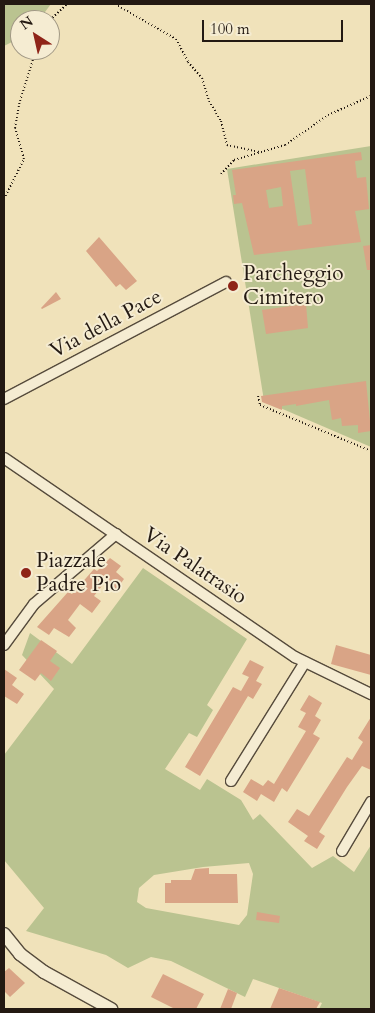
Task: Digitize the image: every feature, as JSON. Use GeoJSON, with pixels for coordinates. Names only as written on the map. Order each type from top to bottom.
{"type":"FeatureCollection","features":[{"type":"Feature","properties":{"kind":"street","name":"Via della Pace"},"geometry":{"type":"LineString","coordinates":[[4,399],[226,282]]}},
{"type":"Feature","properties":{"kind":"street","name":"Via Palatrasio"},"geometry":{"type":"LineString","coordinates":[[4,458],[305,662],[371,694]]}},
{"type":"Feature","properties":{"kind":"street"},"geometry":{"type":"LineString","coordinates":[[4,645],[34,604],[116,534]]}},
{"type":"Feature","properties":{"kind":"street"},"geometry":{"type":"LineString","coordinates":[[231,781],[305,662]]}},
{"type":"Feature","properties":{"kind":"street"},"geometry":{"type":"LineString","coordinates":[[342,851],[371,802]]}},
{"type":"Feature","properties":{"kind":"street"},"geometry":{"type":"LineString","coordinates":[[4,934],[20,954],[44,972],[111,1009]]}},
{"type":"Feature","properties":{"kind":"path"},"geometry":{"type":"LineString","coordinates":[[115,4],[176,39],[188,62],[202,78],[209,101],[221,121],[227,145],[260,152]]}},
{"type":"Feature","properties":{"kind":"path"},"geometry":{"type":"LineString","coordinates":[[4,199],[24,159],[15,128],[20,101],[33,60]]}},
{"type":"Feature","properties":{"kind":"path"},"geometry":{"type":"LineString","coordinates":[[221,174],[234,160],[285,145],[328,115],[371,96]]}},
{"type":"Feature","properties":{"kind":"path"},"geometry":{"type":"LineString","coordinates":[[258,396],[260,405],[371,451]]}},
{"type":"Feature","properties":{"kind":"green space"},"geometry":{"type":"Polygon","coordinates":[[[4,4],[51,4],[46,10],[10,10],[10,43],[4,46],[4,4]]]}},
{"type":"Feature","properties":{"kind":"green space"},"geometry":{"type":"Polygon","coordinates":[[[371,146],[371,447],[264,401],[227,169],[371,146]]]}},
{"type":"Feature","properties":{"kind":"green space"},"geometry":{"type":"Polygon","coordinates":[[[143,568],[247,639],[207,705],[213,710],[197,737],[189,733],[165,769],[200,790],[207,779],[241,800],[253,820],[260,814],[312,868],[333,856],[354,872],[371,845],[371,1009],[319,1009],[322,1003],[253,979],[245,997],[171,961],[151,957],[128,968],[106,955],[26,931],[44,908],[4,860],[4,755],[54,689],[22,655],[30,633],[72,664],[143,568]],[[249,863],[203,867],[154,875],[139,888],[137,902],[146,908],[239,925],[247,915],[253,874],[249,863]]]}},
{"type":"Feature","properties":{"kind":"building"},"geometry":{"type":"Polygon","coordinates":[[[361,152],[362,160],[355,161],[357,178],[366,177],[369,209],[355,211],[361,242],[254,255],[242,203],[234,204],[233,195],[236,195],[232,170],[361,152]],[[305,169],[290,171],[298,226],[312,224],[305,169]],[[281,187],[266,190],[269,208],[283,206],[281,187]]]}},
{"type":"Feature","properties":{"kind":"building"},"geometry":{"type":"Polygon","coordinates":[[[99,237],[137,281],[126,290],[120,284],[116,287],[86,251],[99,237]]]}},
{"type":"Feature","properties":{"kind":"building"},"geometry":{"type":"Polygon","coordinates":[[[371,245],[371,270],[367,270],[363,246],[371,245]]]}},
{"type":"Feature","properties":{"kind":"building"},"geometry":{"type":"Polygon","coordinates":[[[56,292],[61,299],[42,309],[41,308],[56,292]]]}},
{"type":"Feature","properties":{"kind":"building"},"geometry":{"type":"Polygon","coordinates":[[[306,304],[308,328],[266,334],[262,310],[306,304]]]}},
{"type":"Feature","properties":{"kind":"building"},"geometry":{"type":"Polygon","coordinates":[[[366,381],[371,431],[358,433],[358,425],[342,426],[341,418],[332,420],[329,400],[296,406],[296,404],[282,406],[282,410],[262,402],[261,396],[366,381]]]}},
{"type":"Feature","properties":{"kind":"building"},"geometry":{"type":"Polygon","coordinates":[[[110,558],[121,566],[116,572],[124,579],[116,590],[105,582],[94,596],[101,601],[92,613],[80,604],[68,620],[76,628],[69,637],[54,628],[49,635],[37,627],[68,592],[72,594],[94,569],[97,571],[110,558]]]}},
{"type":"Feature","properties":{"kind":"building"},"geometry":{"type":"Polygon","coordinates":[[[41,640],[57,651],[50,661],[60,668],[51,681],[41,673],[35,681],[19,670],[41,640]]]}},
{"type":"Feature","properties":{"kind":"building"},"geometry":{"type":"Polygon","coordinates":[[[336,645],[371,655],[371,675],[331,664],[336,645]]]}},
{"type":"Feature","properties":{"kind":"building"},"geometry":{"type":"Polygon","coordinates":[[[250,660],[264,667],[256,681],[262,684],[253,699],[248,696],[200,776],[185,767],[233,687],[241,691],[249,677],[242,674],[250,660]]]}},
{"type":"Feature","properties":{"kind":"building"},"geometry":{"type":"Polygon","coordinates":[[[4,669],[17,678],[12,685],[24,694],[17,704],[4,696],[4,669]]]}},
{"type":"Feature","properties":{"kind":"building"},"geometry":{"type":"Polygon","coordinates":[[[309,695],[322,703],[315,716],[321,720],[313,734],[320,738],[287,792],[282,788],[274,802],[261,794],[257,801],[243,792],[251,779],[263,786],[268,780],[274,784],[306,731],[298,727],[306,713],[300,710],[309,695]]]}},
{"type":"Feature","properties":{"kind":"building"},"geometry":{"type":"Polygon","coordinates":[[[371,717],[371,770],[362,766],[347,787],[319,832],[325,836],[317,849],[304,841],[308,836],[288,822],[297,809],[309,816],[347,757],[352,760],[363,742],[358,738],[371,717]]]}},
{"type":"Feature","properties":{"kind":"building"},"geometry":{"type":"Polygon","coordinates":[[[209,868],[209,874],[237,874],[238,903],[165,903],[165,883],[171,883],[171,880],[191,880],[195,869],[209,868]]]}},
{"type":"Feature","properties":{"kind":"building"},"geometry":{"type":"Polygon","coordinates":[[[257,912],[280,916],[279,923],[256,920],[257,912]]]}},
{"type":"Feature","properties":{"kind":"building"},"geometry":{"type":"Polygon","coordinates":[[[9,968],[25,983],[10,997],[4,991],[4,972],[9,968]]]}},
{"type":"Feature","properties":{"kind":"building"},"geometry":{"type":"Polygon","coordinates":[[[163,974],[204,994],[196,1009],[175,1009],[151,997],[163,974]]]}},
{"type":"Feature","properties":{"kind":"building"},"geometry":{"type":"Polygon","coordinates":[[[279,988],[320,1002],[316,1009],[270,1009],[279,988]]]}},
{"type":"Feature","properties":{"kind":"building"},"geometry":{"type":"Polygon","coordinates":[[[228,989],[237,993],[231,1009],[220,1009],[228,989]]]}},
{"type":"Feature","properties":{"kind":"place","name":"Parcheggio Cimitero"},"geometry":{"type":"Point","coordinates":[233,286]}},
{"type":"Feature","properties":{"kind":"place","name":"Piazzale Padre Pio"},"geometry":{"type":"Point","coordinates":[26,573]}}]}
